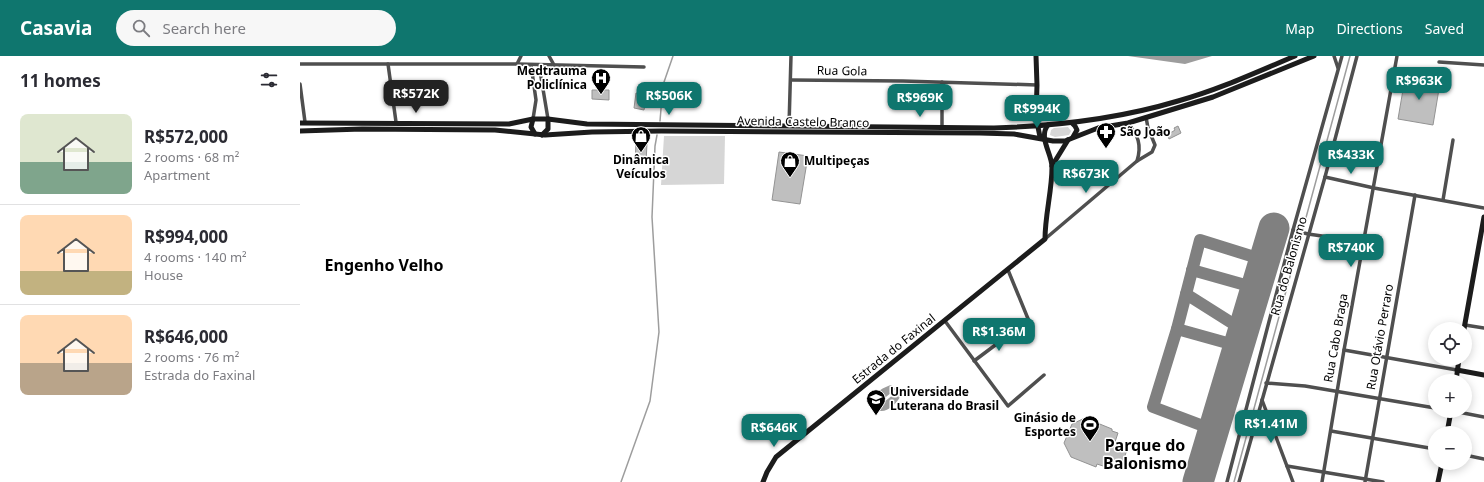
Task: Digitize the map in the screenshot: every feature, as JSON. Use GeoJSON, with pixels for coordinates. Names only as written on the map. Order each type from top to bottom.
{"type":"FeatureCollection","features":[{"type":"Feature","properties":{"kind":"main road"},"geometry":{"type":"LineString","coordinates":[[1036,56],[1037,126],[1043,138],[1052,166],[1045,239]]}},
{"type":"Feature","properties":{"kind":"main road","name":"Avenida Castelo Branco"},"geometry":{"type":"LineString","coordinates":[[302,123],[396,122],[509,124],[533,119],[548,119],[587,124],[994,128],[1037,126],[1072,123],[1123,115],[1179,101],[1212,90],[1295,56]]}},
{"type":"Feature","properties":{"kind":"main road","name":"Avenida Castelo Branco"},"geometry":{"type":"LineString","coordinates":[[300,131],[362,129],[495,130],[542,135],[661,130],[1010,134],[1059,141],[1070,139],[1098,128],[1128,123],[1213,97],[1314,56]]}},
{"type":"Feature","properties":{"kind":"main road"},"geometry":{"type":"LineString","coordinates":[[533,119],[531,127],[535,134]]}},
{"type":"Feature","properties":{"kind":"main road"},"geometry":{"type":"LineString","coordinates":[[542,135],[548,130],[548,119]]}},
{"type":"Feature","properties":{"kind":"main road"},"geometry":{"type":"LineString","coordinates":[[1052,166],[1070,139],[1076,134],[1077,130],[1072,123]]}},
{"type":"Feature","properties":{"kind":"main road"},"geometry":{"type":"LineString","coordinates":[[1043,138],[1048,125]]}},
{"type":"Feature","properties":{"kind":"main road"},"geometry":{"type":"LineString","coordinates":[[1466,322],[1484,216]]}},
{"type":"Feature","properties":{"kind":"main road","name":"Estrada do Faxinal"},"geometry":{"type":"LineString","coordinates":[[763,482],[766,472],[776,457],[1045,239]]}},
{"type":"Feature","properties":{"kind":"main road"},"geometry":{"type":"LineString","coordinates":[[1457,374],[1458,366]]}},
{"type":"Feature","properties":{"kind":"main road"},"geometry":{"type":"LineString","coordinates":[[1458,370],[1484,375]]}},
{"type":"Feature","properties":{"kind":"main road"},"geometry":{"type":"LineString","coordinates":[[1438,482],[1441,470]]}},
{"type":"Feature","properties":{"kind":"street"},"geometry":{"type":"LineString","coordinates":[[517,64],[521,56]]}},
{"type":"Feature","properties":{"kind":"street"},"geometry":{"type":"LineString","coordinates":[[549,56],[554,65]]}},
{"type":"Feature","properties":{"kind":"street"},"geometry":{"type":"LineString","coordinates":[[789,126],[791,56]]}},
{"type":"Feature","properties":{"kind":"street"},"geometry":{"type":"LineString","coordinates":[[1334,56],[1338,70]]}},
{"type":"Feature","properties":{"kind":"street","name":"Rua do Balonismo"},"geometry":{"type":"LineString","coordinates":[[1227,482],[1342,56]]}},
{"type":"Feature","properties":{"kind":"street","name":"Rua do Balonismo"},"geometry":{"type":"LineString","coordinates":[[1239,482],[1307,234],[1325,177],[1356,56]]}},
{"type":"Feature","properties":{"kind":"street","name":"Rua Cabo Braga"},"geometry":{"type":"LineString","coordinates":[[1322,482],[1344,350],[1398,56]]}},
{"type":"Feature","properties":{"kind":"street"},"geometry":{"type":"LineString","coordinates":[[1439,62],[1484,65]]}},
{"type":"Feature","properties":{"kind":"street"},"geometry":{"type":"LineString","coordinates":[[300,64],[531,64],[644,67]]}},
{"type":"Feature","properties":{"kind":"street"},"geometry":{"type":"LineString","coordinates":[[388,64],[396,122]]}},
{"type":"Feature","properties":{"kind":"street"},"geometry":{"type":"LineString","coordinates":[[531,64],[536,100],[533,119]]}},
{"type":"Feature","properties":{"kind":"street"},"geometry":{"type":"LineString","coordinates":[[539,65],[543,100],[548,119]]}},
{"type":"Feature","properties":{"kind":"street","name":"Rua Gola"},"geometry":{"type":"LineString","coordinates":[[791,80],[1037,84]]}},
{"type":"Feature","properties":{"kind":"street"},"geometry":{"type":"LineString","coordinates":[[942,82],[942,127]]}},
{"type":"Feature","properties":{"kind":"street"},"geometry":{"type":"LineString","coordinates":[[300,84],[302,123]]}},
{"type":"Feature","properties":{"kind":"street"},"geometry":{"type":"LineString","coordinates":[[536,100],[543,100]]}},
{"type":"Feature","properties":{"kind":"street"},"geometry":{"type":"LineString","coordinates":[[1045,239],[1137,161],[1152,152],[1155,147],[1146,117]]}},
{"type":"Feature","properties":{"kind":"street"},"geometry":{"type":"LineString","coordinates":[[1128,123],[1136,133],[1140,144],[1137,161]]}},
{"type":"Feature","properties":{"kind":"street"},"geometry":{"type":"LineString","coordinates":[[1443,200],[1453,140]]}},
{"type":"Feature","properties":{"kind":"street"},"geometry":{"type":"LineString","coordinates":[[1325,177],[1374,188],[1484,208]]}},
{"type":"Feature","properties":{"kind":"street","name":"Rua Otávio Perraro"},"geometry":{"type":"LineString","coordinates":[[1365,480],[1415,195]]}},
{"type":"Feature","properties":{"kind":"street"},"geometry":{"type":"LineString","coordinates":[[1295,231],[1364,242]]}},
{"type":"Feature","properties":{"kind":"street"},"geometry":{"type":"LineString","coordinates":[[1008,270],[1031,326]]}},
{"type":"Feature","properties":{"kind":"street"},"geometry":{"type":"LineString","coordinates":[[945,321],[1008,406],[1044,375]]}},
{"type":"Feature","properties":{"kind":"street"},"geometry":{"type":"LineString","coordinates":[[1472,327],[1484,328]]}},
{"type":"Feature","properties":{"kind":"street"},"geometry":{"type":"LineString","coordinates":[[974,361],[1014,331]]}},
{"type":"Feature","properties":{"kind":"street"},"geometry":{"type":"LineString","coordinates":[[1344,350],[1458,370]]}},
{"type":"Feature","properties":{"kind":"street"},"geometry":{"type":"LineString","coordinates":[[1266,383],[1337,391],[1428,407]]}},
{"type":"Feature","properties":{"kind":"street"},"geometry":{"type":"LineString","coordinates":[[1262,400],[1293,482]]}},
{"type":"Feature","properties":{"kind":"street"},"geometry":{"type":"LineString","coordinates":[[1472,414],[1484,416]]}},
{"type":"Feature","properties":{"kind":"street"},"geometry":{"type":"LineString","coordinates":[[1331,431],[1428,449]]}},
{"type":"Feature","properties":{"kind":"street"},"geometry":{"type":"LineString","coordinates":[[1472,456],[1484,459]]}},
{"type":"Feature","properties":{"kind":"street"},"geometry":{"type":"LineString","coordinates":[[1287,466],[1383,482]]}},
{"type":"Feature","properties":{"kind":"shaded area"},"geometry":{"type":"Polygon","coordinates":[[[1128,56],[1212,56],[1185,64],[1128,56]]]}},
{"type":"Feature","properties":{"kind":"shaded area"},"geometry":{"type":"Polygon","coordinates":[[[1068,127],[1071,131],[1069,135],[1055,137],[1050,135],[1051,130],[1054,128],[1068,127]]]}},
{"type":"Feature","properties":{"kind":"shaded area"},"geometry":{"type":"Polygon","coordinates":[[[664,136],[725,136],[724,184],[661,185],[664,136]]]}},
{"type":"Feature","properties":{"kind":"shaded area"},"geometry":{"type":"Polygon","coordinates":[[[891,385],[896,389],[882,400],[882,402],[898,391],[900,397],[892,407],[880,411],[874,404],[876,394],[881,389],[891,385]]]}},
{"type":"Feature","properties":{"kind":"building"},"geometry":{"type":"Polygon","coordinates":[[[1405,78],[1440,83],[1433,125],[1398,119],[1405,78]]]}},
{"type":"Feature","properties":{"kind":"building","name":"Medtrauma Policlínica"},"geometry":{"type":"Polygon","coordinates":[[[592,90],[609,90],[609,100],[592,99],[592,90]]]}},
{"type":"Feature","properties":{"kind":"building"},"geometry":{"type":"Polygon","coordinates":[[[636,93],[647,95],[644,110],[634,108],[636,93]]]}},
{"type":"Feature","properties":{"kind":"building"},"geometry":{"type":"Polygon","coordinates":[[[1060,101],[1061,114],[1046,115],[1045,107],[1042,107],[1041,102],[1060,101]]]}},
{"type":"Feature","properties":{"kind":"building"},"geometry":{"type":"Polygon","coordinates":[[[1178,126],[1181,133],[1169,139],[1167,134],[1175,130],[1174,128],[1178,126]]]}},
{"type":"Feature","properties":{"kind":"building","name":"Dinâmica Veículos"},"geometry":{"type":"Polygon","coordinates":[[[636,143],[647,143],[646,163],[635,163],[636,143]]]}},
{"type":"Feature","properties":{"kind":"building","name":"Multipeças"},"geometry":{"type":"Polygon","coordinates":[[[779,152],[808,156],[800,204],[772,200],[779,152]]]}},
{"type":"Feature","properties":{"kind":"building","name":"Ginásio de Esportes"},"geometry":{"type":"Polygon","coordinates":[[[1085,418],[1118,433],[1115,442],[1128,447],[1122,464],[1106,458],[1103,466],[1097,464],[1096,467],[1071,457],[1064,443],[1072,424],[1085,418]]]}},
{"type":"Feature","properties":{"kind":"waterway"},"geometry":{"type":"LineString","coordinates":[[660,121],[663,85],[673,56]]}},
{"type":"Feature","properties":{"kind":"waterway"},"geometry":{"type":"LineString","coordinates":[[1234,482],[1350,56]]}},
{"type":"Feature","properties":{"kind":"waterway"},"geometry":{"type":"LineString","coordinates":[[621,482],[650,401],[659,332],[652,217],[655,146],[657,135]]}},
{"type":"Feature","properties":{"kind":"taxiway"},"geometry":{"type":"LineString","coordinates":[[1214,430],[1153,407],[1177,329],[1200,240],[1264,260]]}},
{"type":"Feature","properties":{"kind":"taxiway"},"geometry":{"type":"LineString","coordinates":[[1192,270],[1256,288]]}},
{"type":"Feature","properties":{"kind":"taxiway"},"geometry":{"type":"LineString","coordinates":[[1186,294],[1243,330]]}},
{"type":"Feature","properties":{"kind":"taxiway"},"geometry":{"type":"LineString","coordinates":[[1177,329],[1238,346]]}},
{"type":"Feature","properties":{"kind":"runway"},"geometry":{"type":"LineString","coordinates":[[1198,482],[1274,228]]}},
{"type":"Feature","properties":{"kind":"place","name":"Medtrauma Policlínica"},"geometry":{"type":"Point","coordinates":[601,95]}},
{"type":"Feature","properties":{"kind":"place","name":"São João"},"geometry":{"type":"Point","coordinates":[1106,149]}},
{"type":"Feature","properties":{"kind":"place","name":"Dinâmica Veículos"},"geometry":{"type":"Point","coordinates":[641,153]}},
{"type":"Feature","properties":{"kind":"place","name":"Multipeças"},"geometry":{"type":"Point","coordinates":[790,178]}},
{"type":"Feature","properties":{"kind":"place","name":"Universidade Luterana do Brasil"},"geometry":{"type":"Point","coordinates":[876,416]}},
{"type":"Feature","properties":{"kind":"place","name":"Ginásio de Esportes"},"geometry":{"type":"Point","coordinates":[1090,442]}},
{"type":"Feature","properties":{"kind":"district","name":"Engenho Velho"},"geometry":{"type":"Point","coordinates":[384,265]}},
{"type":"Feature","properties":{"kind":"district","name":"Parque do Balonismo"},"geometry":{"type":"Point","coordinates":[1145,454]}}]}
